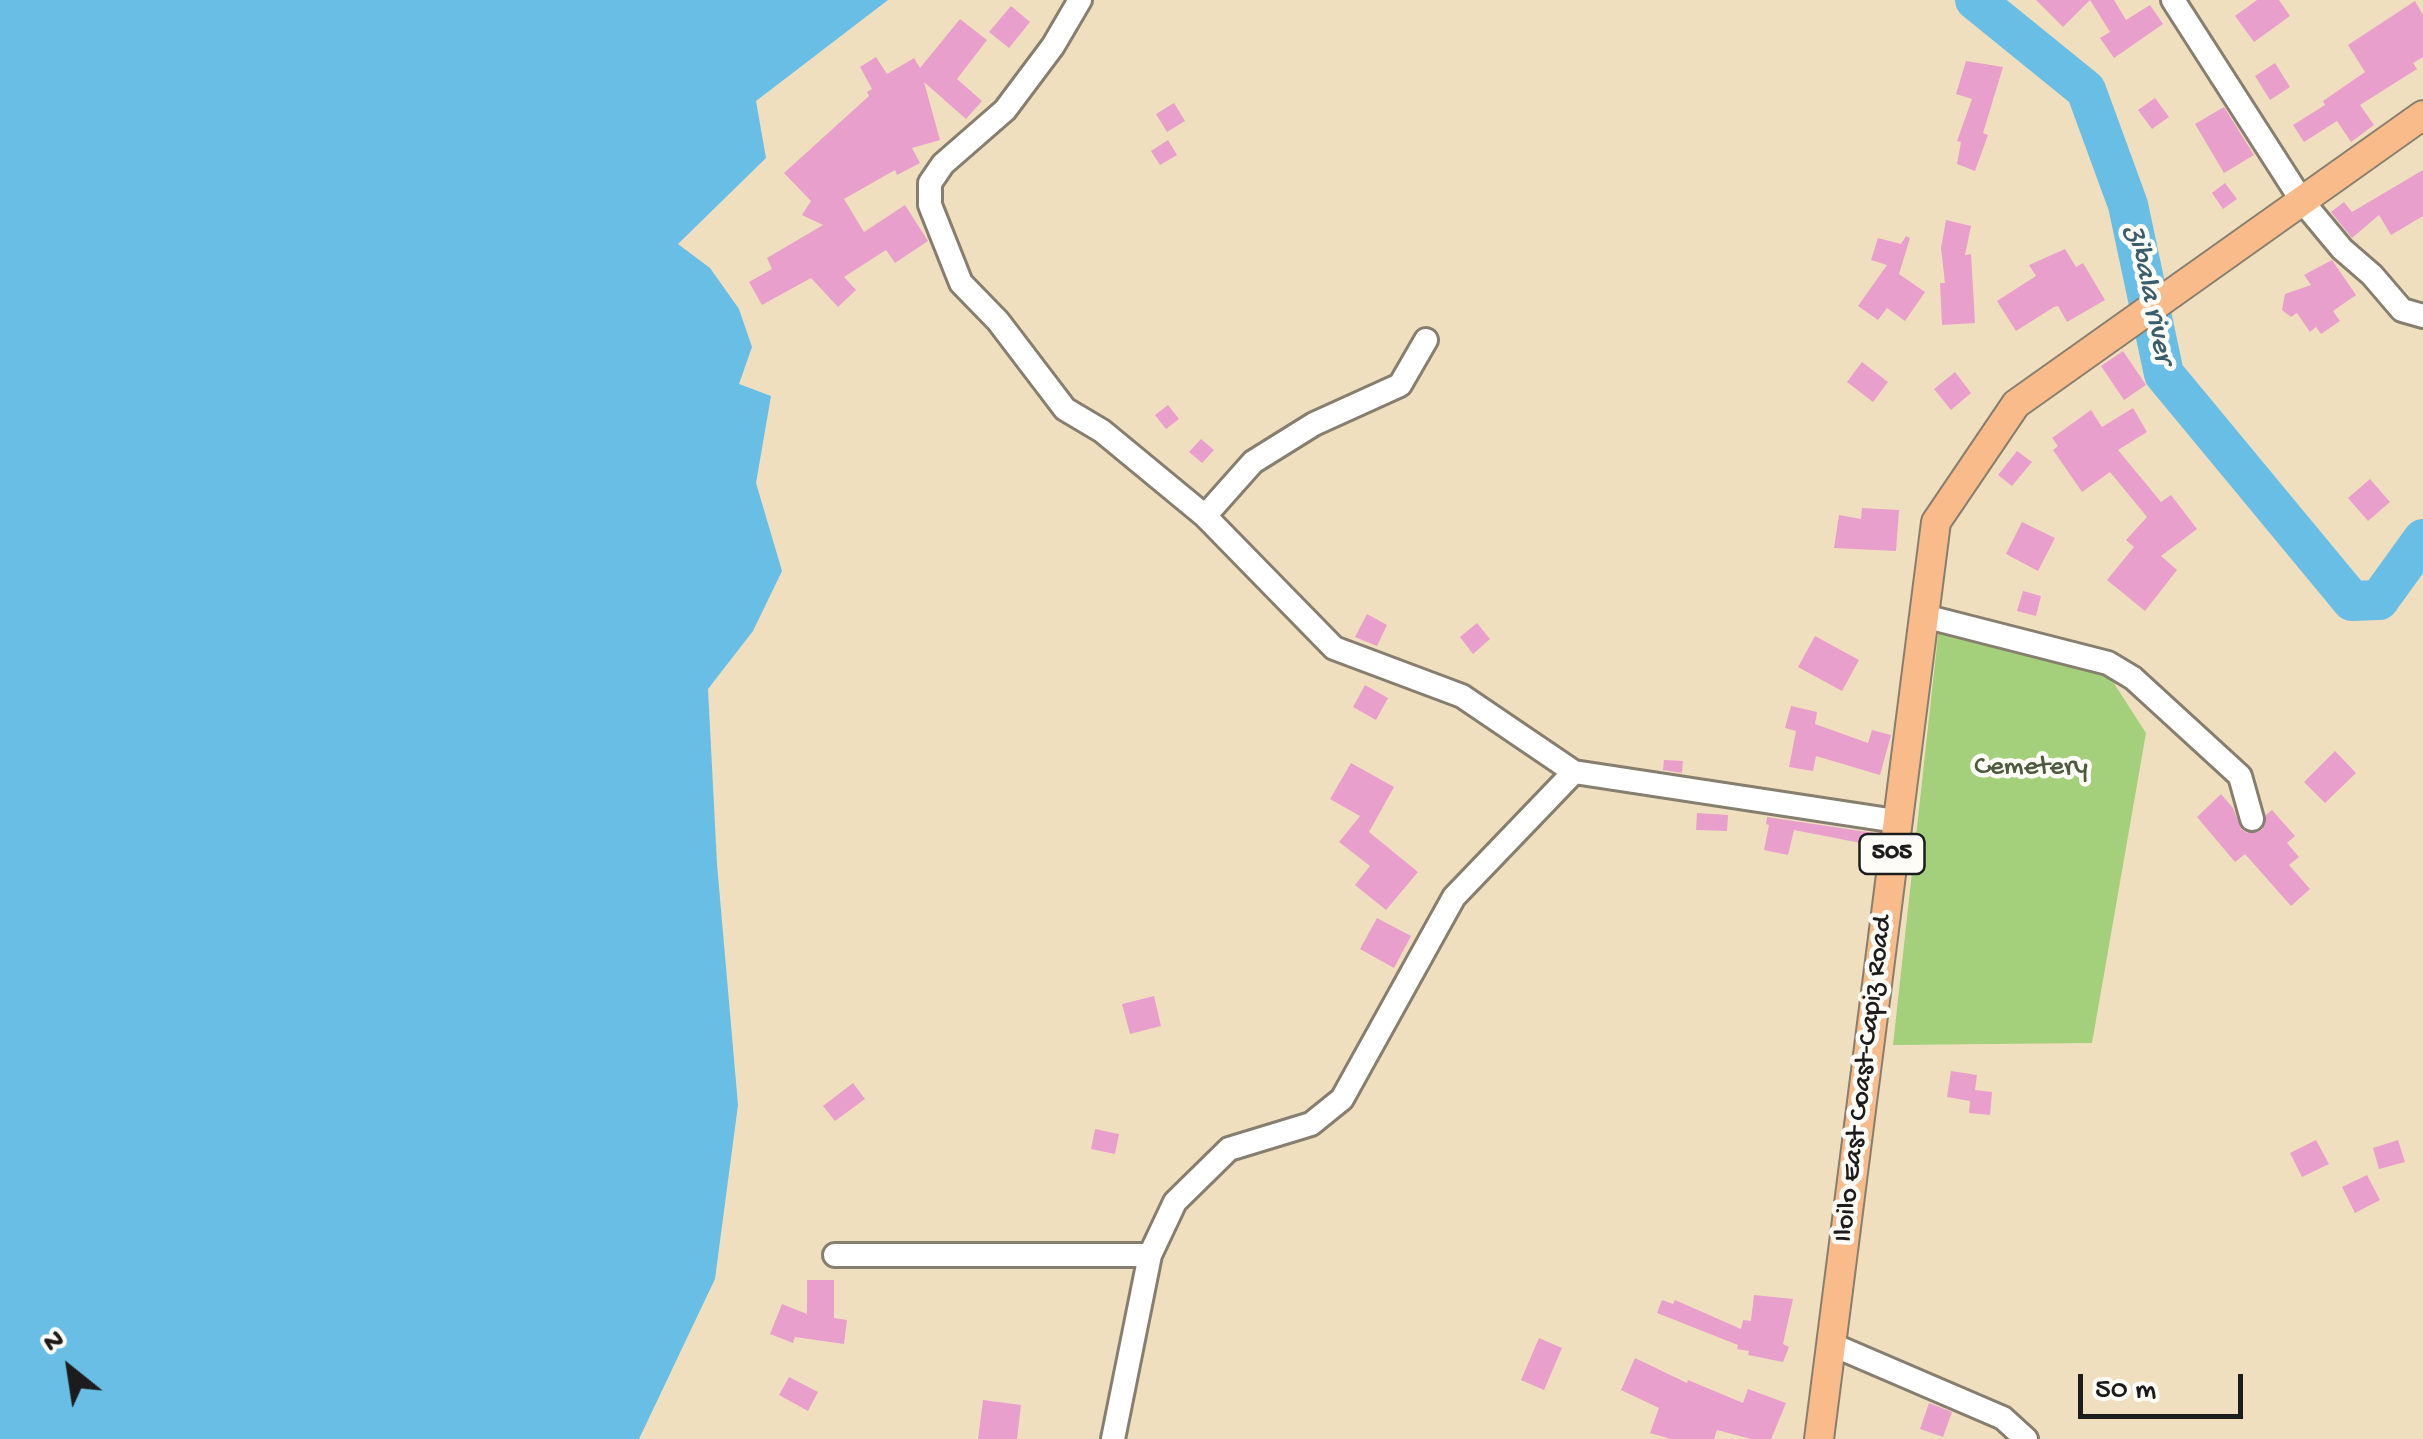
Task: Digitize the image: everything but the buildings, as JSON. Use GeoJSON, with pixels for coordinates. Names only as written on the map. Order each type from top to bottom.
{"type":"FeatureCollection","features":[{"type":"Feature","properties":{"kind":"main road","name":"Iloilo East Coast-Capiz Road"},"geometry":{"type":"LineString","coordinates":[[1819,1439],[1936,522],[2016,404],[2423,115]]}},
{"type":"Feature","properties":{"kind":"street"},"geometry":{"type":"LineString","coordinates":[[1080,0],[1005,110],[942,164],[930,183],[930,205],[961,284],[998,321],[1064,409],[1102,431],[1205,516],[1334,648],[1462,696],[1574,772],[1896,821]]}},
{"type":"Feature","properties":{"kind":"street"},"geometry":{"type":"LineString","coordinates":[[2173,0],[2302,201],[2402,310],[2423,316]]}},
{"type":"Feature","properties":{"kind":"street"},"geometry":{"type":"LineString","coordinates":[[1205,516],[1253,462],[1314,424],[1400,385],[1426,340]]}},
{"type":"Feature","properties":{"kind":"street"},"geometry":{"type":"LineString","coordinates":[[1924,616],[2108,663],[2133,678],[2240,776],[2252,819]]}},
{"type":"Feature","properties":{"kind":"street"},"geometry":{"type":"LineString","coordinates":[[1113,1439],[1150,1255],[1175,1202],[1229,1149],[1311,1124],[1342,1098],[1454,898],[1574,772]]}},
{"type":"Feature","properties":{"kind":"street"},"geometry":{"type":"LineString","coordinates":[[835,1255],[1150,1255]]}},
{"type":"Feature","properties":{"kind":"street"},"geometry":{"type":"LineString","coordinates":[[1833,1344],[2004,1418],[2026,1439]]}},
{"type":"Feature","properties":{"kind":"green space","name":"Cemetery"},"geometry":{"type":"Polygon","coordinates":[[[1939,627],[2106,671],[2146,733],[2092,1043],[1893,1045],[1939,627]]]}},
{"type":"Feature","properties":{"kind":"water"},"geometry":{"type":"Polygon","coordinates":[[[0,0],[888,0],[756,101],[766,158],[678,244],[710,268],[739,309],[752,347],[739,384],[771,396],[756,483],[782,571],[753,631],[708,689],[717,864],[738,1105],[715,1279],[639,1439],[0,1439],[0,0]]]}},
{"type":"Feature","properties":{"kind":"waterway","name":"zibala river"},"geometry":{"type":"LineString","coordinates":[[1975,0],[2086,90],[2128,205],[2164,374],[2352,601],[2379,600],[2423,539]]}}]}
